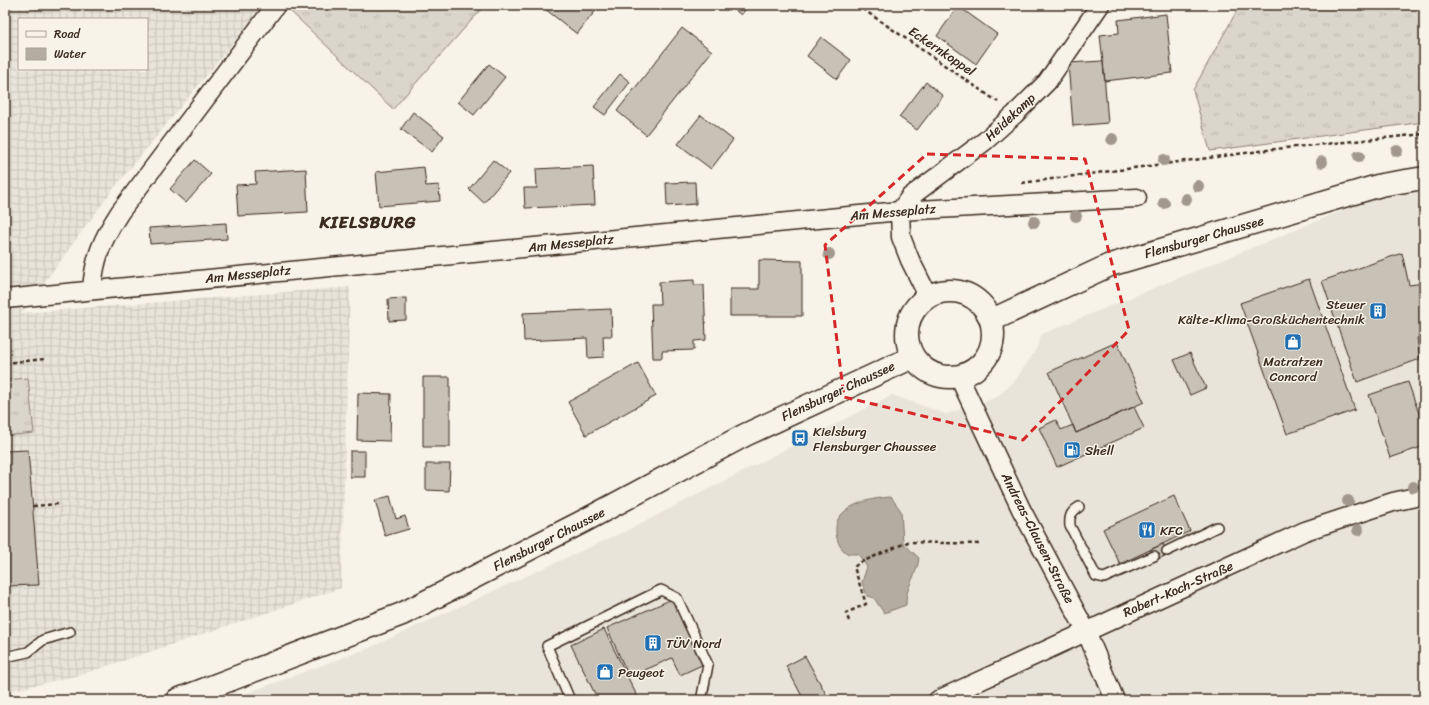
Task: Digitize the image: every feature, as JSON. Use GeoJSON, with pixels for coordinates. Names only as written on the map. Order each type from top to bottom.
{"type":"FeatureCollection","features":[{"type":"Feature","properties":{"kind":"main road","name":"Flensburger Chaussee"},"geometry":{"type":"LineString","coordinates":[[992,320],[1110,265],[1381,185],[1424,178]]}},
{"type":"Feature","properties":{"kind":"main road"},"geometry":{"type":"LineString","coordinates":[[946,290],[966,293],[982,303],[992,320],[994,334],[992,349],[984,362],[973,372],[959,377],[949,378],[928,372],[913,357],[907,340],[908,323],[915,308],[928,296],[946,290]]}},
{"type":"Feature","properties":{"kind":"main road","name":"Flensburger Chaussee"},"geometry":{"type":"LineString","coordinates":[[177,700],[402,614],[582,522],[745,435],[913,357]]}},
{"type":"Feature","properties":{"kind":"street"},"geometry":{"type":"LineString","coordinates":[[92,290],[96,256],[116,218],[276,5]]}},
{"type":"Feature","properties":{"kind":"street","name":"Heidekamp"},"geometry":{"type":"LineString","coordinates":[[900,211],[910,197],[985,141],[1047,82],[1100,5]]}},
{"type":"Feature","properties":{"kind":"street","name":"Am Messeplatz"},"geometry":{"type":"LineString","coordinates":[[5,299],[900,211],[1137,198]]}},
{"type":"Feature","properties":{"kind":"street"},"geometry":{"type":"LineString","coordinates":[[900,211],[901,237],[910,260],[928,296]]}},
{"type":"Feature","properties":{"kind":"street","name":"Andreas-Clausen-Straße"},"geometry":{"type":"LineString","coordinates":[[959,377],[1021,509],[1086,631],[1115,700]]}},
{"type":"Feature","properties":{"kind":"street","name":"Robert-Koch-Straße"},"geometry":{"type":"LineString","coordinates":[[938,700],[1305,531],[1393,502],[1424,495]]}},
{"type":"Feature","properties":{"kind":"lane"},"geometry":{"type":"LineString","coordinates":[[1079,507],[1072,511],[1069,518],[1070,526],[1096,576],[1104,578],[1154,556]]}},
{"type":"Feature","properties":{"kind":"lane"},"geometry":{"type":"LineString","coordinates":[[1167,551],[1218,527]]}},
{"type":"Feature","properties":{"kind":"lane"},"geometry":{"type":"LineString","coordinates":[[570,700],[547,646],[661,590],[677,598],[708,665],[702,696],[704,700]]}},
{"type":"Feature","properties":{"kind":"lane"},"geometry":{"type":"LineString","coordinates":[[5,657],[28,652],[43,640],[70,632]]}},
{"type":"Feature","properties":{"kind":"path","name":"Eckernkoppel"},"geometry":{"type":"LineString","coordinates":[[857,5],[1015,114]]}},
{"type":"Feature","properties":{"kind":"path"},"geometry":{"type":"LineString","coordinates":[[5,363],[44,359]]}},
{"type":"Feature","properties":{"kind":"path"},"geometry":{"type":"LineString","coordinates":[[33,506],[58,504]]}},
{"type":"Feature","properties":{"kind":"path"},"geometry":{"type":"LineString","coordinates":[[849,621],[846,613],[866,604],[854,567],[859,563],[908,542],[981,544]]}},
{"type":"Feature","properties":{"kind":"highlighted area"},"geometry":{"type":"Polygon","coordinates":[[[927,154],[1085,159],[1129,330],[1023,440],[844,397],[825,245],[927,154]]]}},
{"type":"Feature","properties":{"kind":"shaded area"},"geometry":{"type":"Polygon","coordinates":[[[5,5],[264,5],[111,192],[22,313],[350,287],[341,588],[80,675],[5,692],[5,5]]]}},
{"type":"Feature","properties":{"kind":"shaded area"},"geometry":{"type":"Polygon","coordinates":[[[1424,186],[1424,700],[228,700],[369,648],[634,527],[892,395],[946,414],[995,398],[1014,382],[1035,351],[1042,334],[1385,193],[1424,186]]]}},
{"type":"Feature","properties":{"kind":"green space"},"geometry":{"type":"Polygon","coordinates":[[[290,5],[485,5],[393,109],[287,8],[290,5]]]}},
{"type":"Feature","properties":{"kind":"green space"},"geometry":{"type":"Polygon","coordinates":[[[1240,5],[1424,5],[1424,122],[1210,151],[1193,90],[1240,5]]]}},
{"type":"Feature","properties":{"kind":"green space"},"geometry":{"type":"Polygon","coordinates":[[[28,378],[34,433],[5,436],[5,380],[28,378]]]}},
{"type":"Feature","properties":{"kind":"water"},"geometry":{"type":"Polygon","coordinates":[[[891,497],[901,511],[903,543],[919,558],[907,593],[906,605],[884,613],[874,598],[867,596],[862,582],[867,567],[858,554],[849,554],[841,547],[838,542],[836,525],[840,516],[851,507],[878,498],[891,497]]]}},
{"type":"Feature","properties":{"kind":"building"},"geometry":{"type":"Polygon","coordinates":[[[540,5],[600,5],[577,34],[540,5]]]}},
{"type":"Feature","properties":{"kind":"building"},"geometry":{"type":"Polygon","coordinates":[[[729,5],[749,5],[741,15],[729,5]]]}},
{"type":"Feature","properties":{"kind":"building"},"geometry":{"type":"Polygon","coordinates":[[[958,6],[997,34],[976,64],[937,36],[958,6]]]}},
{"type":"Feature","properties":{"kind":"building"},"geometry":{"type":"Polygon","coordinates":[[[1166,14],[1172,73],[1105,81],[1100,35],[1119,33],[1118,20],[1166,14]]]}},
{"type":"Feature","properties":{"kind":"building"},"geometry":{"type":"Polygon","coordinates":[[[682,28],[712,51],[646,135],[617,111],[682,28]]]}},
{"type":"Feature","properties":{"kind":"building"},"geometry":{"type":"Polygon","coordinates":[[[821,37],[851,60],[837,79],[807,56],[821,37]]]}},
{"type":"Feature","properties":{"kind":"building"},"geometry":{"type":"Polygon","coordinates":[[[1103,61],[1108,123],[1073,126],[1068,63],[1103,61]]]}},
{"type":"Feature","properties":{"kind":"building"},"geometry":{"type":"Polygon","coordinates":[[[489,64],[505,77],[474,115],[458,102],[489,64]]]}},
{"type":"Feature","properties":{"kind":"building"},"geometry":{"type":"Polygon","coordinates":[[[620,74],[630,82],[605,115],[594,107],[620,74]]]}},
{"type":"Feature","properties":{"kind":"building"},"geometry":{"type":"Polygon","coordinates":[[[926,82],[943,96],[917,130],[899,117],[926,82]]]}},
{"type":"Feature","properties":{"kind":"building"},"geometry":{"type":"Polygon","coordinates":[[[413,112],[444,136],[432,152],[401,129],[413,112]]]}},
{"type":"Feature","properties":{"kind":"building"},"geometry":{"type":"Polygon","coordinates":[[[701,115],[733,140],[711,169],[678,144],[701,115]]]}},
{"type":"Feature","properties":{"kind":"building"},"geometry":{"type":"Polygon","coordinates":[[[195,160],[211,174],[186,203],[170,189],[195,160]]]}},
{"type":"Feature","properties":{"kind":"building"},"geometry":{"type":"Polygon","coordinates":[[[493,160],[509,173],[484,203],[469,189],[493,160]]]}},
{"type":"Feature","properties":{"kind":"building"},"geometry":{"type":"Polygon","coordinates":[[[593,166],[595,205],[525,208],[524,188],[537,188],[536,169],[593,166]]]}},
{"type":"Feature","properties":{"kind":"building"},"geometry":{"type":"Polygon","coordinates":[[[424,167],[426,186],[439,185],[440,201],[379,206],[376,172],[424,167]]]}},
{"type":"Feature","properties":{"kind":"building"},"geometry":{"type":"Polygon","coordinates":[[[306,169],[308,212],[238,216],[236,185],[256,184],[255,172],[306,169]]]}},
{"type":"Feature","properties":{"kind":"building"},"geometry":{"type":"Polygon","coordinates":[[[695,182],[696,204],[667,206],[666,183],[695,182]]]}},
{"type":"Feature","properties":{"kind":"building"},"geometry":{"type":"Polygon","coordinates":[[[226,223],[227,239],[150,244],[149,228],[226,223]]]}},
{"type":"Feature","properties":{"kind":"building","name":"Steuer Kälte-Klima-Großküchentechnik"},"geometry":{"type":"Polygon","coordinates":[[[1402,253],[1409,285],[1424,283],[1424,336],[1417,338],[1420,359],[1357,382],[1322,281],[1402,253]]]}},
{"type":"Feature","properties":{"kind":"building"},"geometry":{"type":"Polygon","coordinates":[[[759,260],[802,261],[802,316],[730,316],[730,289],[759,289],[759,260]]]}},
{"type":"Feature","properties":{"kind":"building","name":"Matratzen Concord"},"geometry":{"type":"Polygon","coordinates":[[[1309,279],[1355,410],[1287,434],[1240,303],[1309,279]]]}},
{"type":"Feature","properties":{"kind":"building"},"geometry":{"type":"Polygon","coordinates":[[[694,280],[694,285],[704,285],[706,340],[694,341],[694,350],[662,351],[662,358],[653,358],[651,304],[660,304],[659,282],[694,280]]]}},
{"type":"Feature","properties":{"kind":"building"},"geometry":{"type":"Polygon","coordinates":[[[406,298],[406,320],[389,321],[388,299],[406,298]]]}},
{"type":"Feature","properties":{"kind":"building"},"geometry":{"type":"Polygon","coordinates":[[[611,309],[612,336],[603,336],[604,357],[588,358],[587,338],[524,341],[523,313],[611,309]]]}},
{"type":"Feature","properties":{"kind":"building"},"geometry":{"type":"Polygon","coordinates":[[[1117,342],[1144,402],[1076,433],[1049,372],[1117,342]]]}},
{"type":"Feature","properties":{"kind":"building"},"geometry":{"type":"Polygon","coordinates":[[[1190,353],[1206,388],[1190,395],[1174,360],[1190,353]]]}},
{"type":"Feature","properties":{"kind":"building"},"geometry":{"type":"Polygon","coordinates":[[[638,363],[656,396],[586,435],[568,402],[638,363]]]}},
{"type":"Feature","properties":{"kind":"building"},"geometry":{"type":"Polygon","coordinates":[[[423,377],[450,377],[450,447],[423,447],[423,377]]]}},
{"type":"Feature","properties":{"kind":"building"},"geometry":{"type":"Polygon","coordinates":[[[1408,382],[1424,428],[1424,446],[1390,458],[1369,395],[1408,382]]]}},
{"type":"Feature","properties":{"kind":"building"},"geometry":{"type":"Polygon","coordinates":[[[358,393],[391,394],[390,441],[357,440],[358,393]]]}},
{"type":"Feature","properties":{"kind":"building","name":"Shell"},"geometry":{"type":"Polygon","coordinates":[[[1134,407],[1144,428],[1057,467],[1039,428],[1056,420],[1061,430],[1073,425],[1076,433],[1134,407]]]}},
{"type":"Feature","properties":{"kind":"building"},"geometry":{"type":"Polygon","coordinates":[[[28,450],[39,585],[5,586],[5,451],[28,450]]]}},
{"type":"Feature","properties":{"kind":"building"},"geometry":{"type":"Polygon","coordinates":[[[350,451],[365,451],[365,477],[350,477],[350,451]]]}},
{"type":"Feature","properties":{"kind":"building"},"geometry":{"type":"Polygon","coordinates":[[[426,464],[450,464],[449,491],[426,490],[426,464]]]}},
{"type":"Feature","properties":{"kind":"building"},"geometry":{"type":"Polygon","coordinates":[[[390,496],[396,519],[405,516],[409,529],[385,536],[375,500],[390,496]]]}},
{"type":"Feature","properties":{"kind":"building","name":"KFC"},"geometry":{"type":"Polygon","coordinates":[[[1174,496],[1190,531],[1120,564],[1103,529],[1174,496]]]}},
{"type":"Feature","properties":{"kind":"building"},"geometry":{"type":"Polygon","coordinates":[[[1163,544],[1169,554],[1156,560],[1150,550],[1163,544]]]}},
{"type":"Feature","properties":{"kind":"building","name":"TÜV Nord"},"geometry":{"type":"Polygon","coordinates":[[[672,599],[702,665],[680,675],[672,658],[629,677],[607,628],[672,599]]]}},
{"type":"Feature","properties":{"kind":"building","name":"Peugeot"},"geometry":{"type":"Polygon","coordinates":[[[604,629],[639,700],[598,700],[571,645],[604,629]]]}},
{"type":"Feature","properties":{"kind":"building"},"geometry":{"type":"Polygon","coordinates":[[[805,656],[826,694],[815,700],[804,700],[786,666],[805,656]]]}},
{"type":"Feature","properties":{"kind":"place","name":"Steuer Kälte-Klima-Großküchentechnik"},"geometry":{"type":"Point","coordinates":[1378,311]}},
{"type":"Feature","properties":{"kind":"place","name":"Matratzen Concord"},"geometry":{"type":"Point","coordinates":[1293,342]}},
{"type":"Feature","properties":{"kind":"place","name":"Kielsburg Flensburger Chaussee"},"geometry":{"type":"Point","coordinates":[800,438]}},
{"type":"Feature","properties":{"kind":"place","name":"Shell"},"geometry":{"type":"Point","coordinates":[1072,450]}},
{"type":"Feature","properties":{"kind":"place","name":"KFC"},"geometry":{"type":"Point","coordinates":[1147,530]}},
{"type":"Feature","properties":{"kind":"place","name":"TÜV Nord"},"geometry":{"type":"Point","coordinates":[653,643]}},
{"type":"Feature","properties":{"kind":"place","name":"Peugeot"},"geometry":{"type":"Point","coordinates":[605,672]}},
{"type":"Feature","properties":{"kind":"district","name":"KIELSBURG"},"geometry":{"type":"Point","coordinates":[368,222]}}]}
